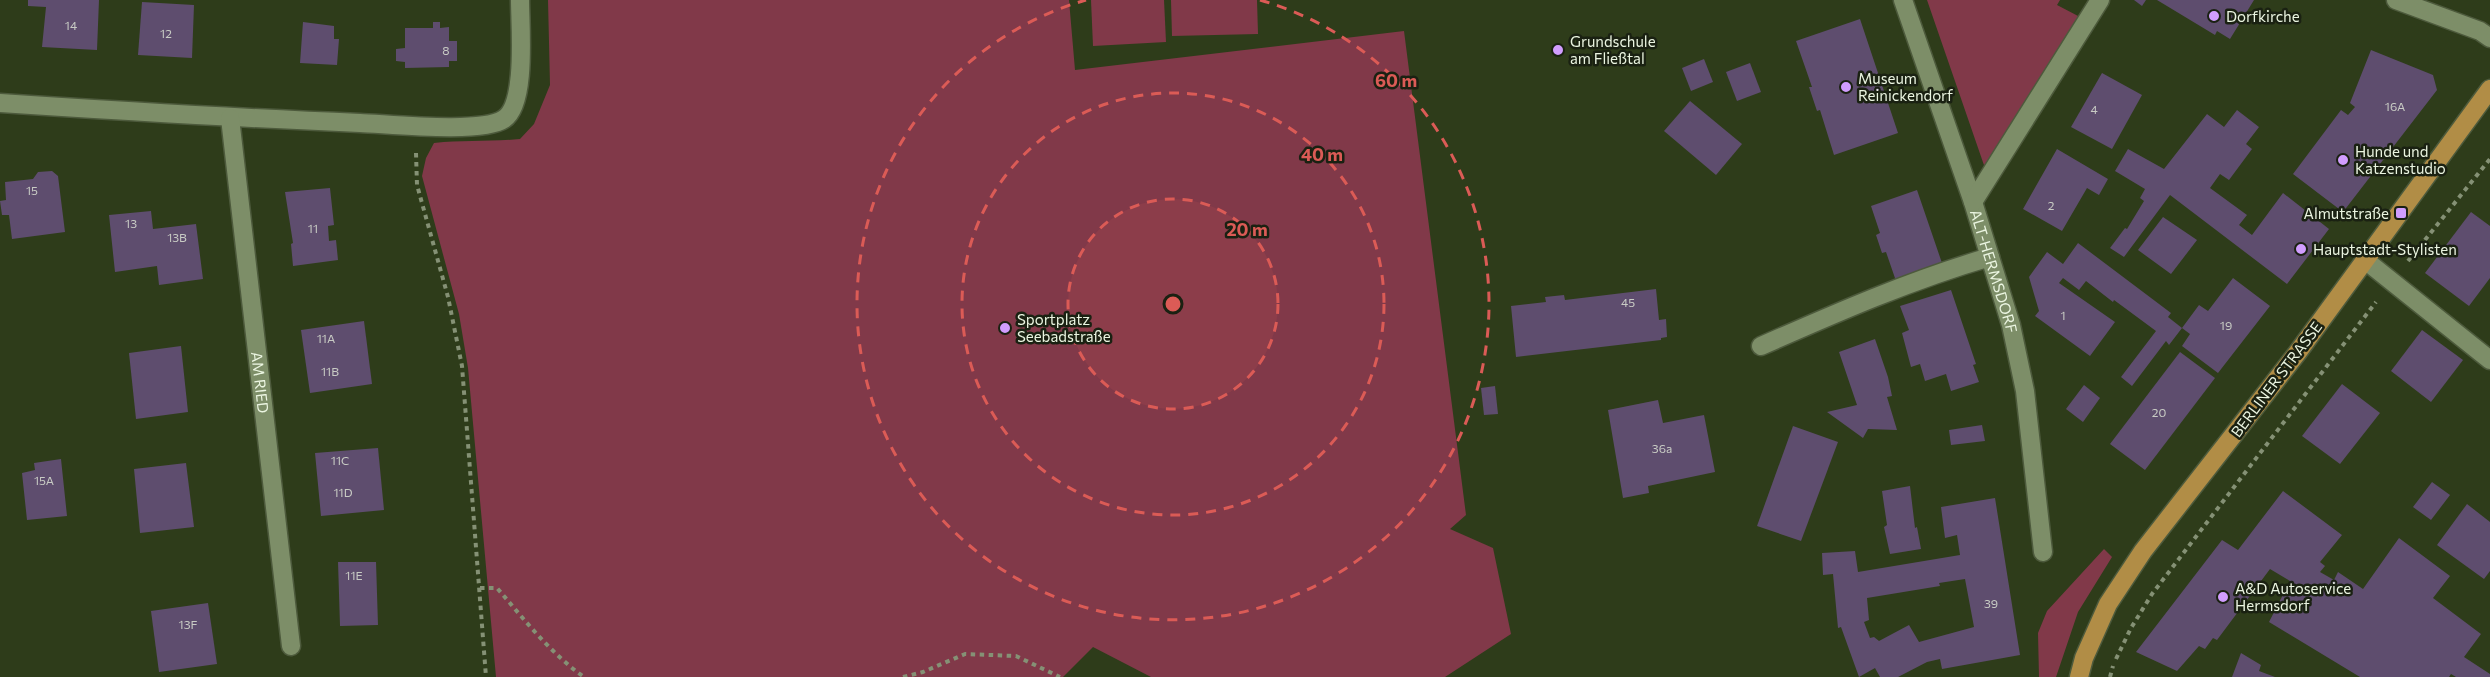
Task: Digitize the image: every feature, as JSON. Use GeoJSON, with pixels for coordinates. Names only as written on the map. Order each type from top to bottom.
{"type":"FeatureCollection","features":[{"type":"Feature","properties":{"kind":"main road","name":"BERLINER STRASSE"},"geometry":{"type":"LineString","coordinates":[[2079,677],[2084,658],[2108,604],[2143,552],[2365,260],[2490,89]]}},
{"type":"Feature","properties":{"kind":"street"},"geometry":{"type":"LineString","coordinates":[[0,103],[416,126],[486,126],[505,119],[516,102],[520,70],[520,0]]}},
{"type":"Feature","properties":{"kind":"street","name":"ALT-HERMSDORF"},"geometry":{"type":"LineString","coordinates":[[1903,0],[1973,202],[2011,325],[2025,391],[2043,552]]}},
{"type":"Feature","properties":{"kind":"street"},"geometry":{"type":"LineString","coordinates":[[1973,202],[2100,0]]}},
{"type":"Feature","properties":{"kind":"street"},"geometry":{"type":"LineString","coordinates":[[2396,0],[2480,31],[2490,38]]}},
{"type":"Feature","properties":{"kind":"street","name":"AM RIED"},"geometry":{"type":"LineString","coordinates":[[230,117],[291,646]]}},
{"type":"Feature","properties":{"kind":"street"},"geometry":{"type":"LineString","coordinates":[[1761,346],[1862,302],[1990,256]]}},
{"type":"Feature","properties":{"kind":"street"},"geometry":{"type":"LineString","coordinates":[[2365,260],[2490,360]]}},
{"type":"Feature","properties":{"kind":"path"},"geometry":{"type":"LineString","coordinates":[[416,126],[417,185],[448,297],[462,366],[486,677]]}},
{"type":"Feature","properties":{"kind":"path"},"geometry":{"type":"LineString","coordinates":[[2110,677],[2131,628],[2152,594],[2391,282],[2490,159]]}},
{"type":"Feature","properties":{"kind":"path"},"geometry":{"type":"LineString","coordinates":[[480,588],[497,588],[540,637],[570,667],[584,677]]}},
{"type":"Feature","properties":{"kind":"path"},"geometry":{"type":"LineString","coordinates":[[903,677],[923,672],[965,654],[1016,656],[1060,677]]}},
{"type":"Feature","properties":{"kind":"shaded area","name":"Sportplatz Seebadstraße"},"geometry":{"type":"Polygon","coordinates":[[[548,0],[1069,0],[1075,70],[1404,31],[1466,515],[1450,529],[1493,548],[1511,634],[1445,677],[1151,677],[1093,647],[1063,677],[496,677],[468,368],[459,314],[422,176],[426,158],[434,143],[520,139],[534,124],[550,85],[548,0]]]}},
{"type":"Feature","properties":{"kind":"shaded area"},"geometry":{"type":"Polygon","coordinates":[[[1091,0],[1164,0],[1166,42],[1093,46],[1091,0]]]}},
{"type":"Feature","properties":{"kind":"shaded area"},"geometry":{"type":"Polygon","coordinates":[[[1171,0],[1257,0],[1258,34],[1172,36],[1171,0]]]}},
{"type":"Feature","properties":{"kind":"shaded area"},"geometry":{"type":"Polygon","coordinates":[[[1927,0],[2060,0],[2057,5],[2080,17],[1986,171],[1927,0]]]}},
{"type":"Feature","properties":{"kind":"shaded area"},"geometry":{"type":"Polygon","coordinates":[[[2104,549],[2112,557],[2078,612],[2056,677],[2039,677],[2038,633],[2047,611],[2104,549]]]}},
{"type":"Feature","properties":{"kind":"building"},"geometry":{"type":"Polygon","coordinates":[[[28,0],[99,0],[97,50],[42,47],[46,7],[28,6],[28,0]]]}},
{"type":"Feature","properties":{"kind":"building"},"geometry":{"type":"Polygon","coordinates":[[[2134,0],[2146,0],[2142,6],[2134,0]]]}},
{"type":"Feature","properties":{"kind":"building","name":"Dorfkirche"},"geometry":{"type":"Polygon","coordinates":[[[2157,0],[2254,0],[2230,39],[2217,31],[2215,35],[2157,0]]]}},
{"type":"Feature","properties":{"kind":"building"},"geometry":{"type":"Polygon","coordinates":[[[142,2],[194,5],[192,58],[138,55],[142,2]]]}},
{"type":"Feature","properties":{"kind":"building","name":"Museum Reinickendorf"},"geometry":{"type":"Polygon","coordinates":[[[1860,19],[1898,133],[1834,155],[1820,110],[1817,111],[1809,87],[1812,87],[1796,41],[1860,19]]]}},
{"type":"Feature","properties":{"kind":"building"},"geometry":{"type":"Polygon","coordinates":[[[303,22],[334,26],[334,39],[339,39],[337,65],[300,63],[303,22]]]}},
{"type":"Feature","properties":{"kind":"building"},"geometry":{"type":"Polygon","coordinates":[[[433,22],[440,22],[440,28],[449,27],[449,41],[457,41],[457,61],[449,61],[449,67],[405,68],[405,62],[396,61],[396,49],[405,48],[405,28],[433,28],[433,22]]]}},
{"type":"Feature","properties":{"kind":"building"},"geometry":{"type":"Polygon","coordinates":[[[2371,50],[2433,75],[2437,90],[2343,212],[2293,174],[2341,110],[2348,115],[2355,107],[2350,103],[2371,50]]]}},
{"type":"Feature","properties":{"kind":"building"},"geometry":{"type":"Polygon","coordinates":[[[1704,59],[1713,82],[1691,91],[1682,68],[1704,59]]]}},
{"type":"Feature","properties":{"kind":"building"},"geometry":{"type":"Polygon","coordinates":[[[1750,63],[1761,92],[1737,101],[1726,72],[1750,63]]]}},
{"type":"Feature","properties":{"kind":"building"},"geometry":{"type":"Polygon","coordinates":[[[2102,73],[2142,95],[2112,149],[2071,127],[2102,73]]]}},
{"type":"Feature","properties":{"kind":"building"},"geometry":{"type":"Polygon","coordinates":[[[1690,101],[1742,144],[1716,175],[1664,131],[1690,101]]]}},
{"type":"Feature","properties":{"kind":"building"},"geometry":{"type":"Polygon","coordinates":[[[2237,110],[2259,127],[2246,144],[2252,149],[2229,180],[2220,174],[2210,188],[2247,215],[2239,225],[2252,235],[2283,193],[2329,229],[2287,284],[2170,195],[2124,257],[2110,248],[2125,228],[2127,229],[2144,201],[2140,198],[2145,189],[2115,171],[2128,149],[2164,169],[2207,114],[2224,127],[2237,110]]]}},
{"type":"Feature","properties":{"kind":"building"},"geometry":{"type":"Polygon","coordinates":[[[2057,149],[2108,179],[2099,195],[2087,188],[2062,231],[2023,209],[2057,149]]]}},
{"type":"Feature","properties":{"kind":"building"},"geometry":{"type":"Polygon","coordinates":[[[52,171],[58,176],[65,232],[12,239],[9,215],[2,215],[0,201],[6,200],[5,182],[33,179],[38,172],[52,171]]]}},
{"type":"Feature","properties":{"kind":"building"},"geometry":{"type":"Polygon","coordinates":[[[330,188],[334,225],[328,226],[329,241],[336,240],[338,260],[293,266],[291,244],[293,243],[285,192],[330,188]]]}},
{"type":"Feature","properties":{"kind":"building"},"geometry":{"type":"Polygon","coordinates":[[[1917,190],[1943,266],[1896,281],[1886,252],[1882,253],[1876,235],[1880,233],[1871,206],[1917,190]]]}},
{"type":"Feature","properties":{"kind":"building"},"geometry":{"type":"Polygon","coordinates":[[[151,211],[153,229],[196,224],[203,279],[159,285],[157,266],[115,272],[109,215],[151,211]]]}},
{"type":"Feature","properties":{"kind":"building"},"geometry":{"type":"Polygon","coordinates":[[[2471,212],[2490,226],[2490,278],[2469,306],[2425,273],[2471,212]]]}},
{"type":"Feature","properties":{"kind":"building"},"geometry":{"type":"Polygon","coordinates":[[[2163,217],[2197,240],[2171,274],[2138,250],[2163,217]]]}},
{"type":"Feature","properties":{"kind":"building"},"geometry":{"type":"Polygon","coordinates":[[[2078,243],[2171,313],[2168,317],[2182,328],[2169,345],[2166,341],[2132,386],[2121,377],[2156,331],[2114,300],[2113,302],[2086,281],[2079,290],[2063,278],[2059,283],[2115,322],[2090,356],[2035,316],[2039,311],[2029,277],[2047,252],[2063,264],[2078,243]]]}},
{"type":"Feature","properties":{"kind":"building"},"geometry":{"type":"Polygon","coordinates":[[[2233,278],[2270,306],[2218,373],[2182,346],[2190,334],[2182,328],[2199,305],[2208,311],[2233,278]]]}},
{"type":"Feature","properties":{"kind":"building"},"geometry":{"type":"Polygon","coordinates":[[[1656,289],[1659,320],[1666,319],[1667,337],[1661,340],[1516,357],[1511,306],[1546,302],[1545,297],[1564,295],[1565,300],[1656,289]]]}},
{"type":"Feature","properties":{"kind":"building"},"geometry":{"type":"Polygon","coordinates":[[[1951,290],[1976,364],[1973,365],[1979,382],[1951,391],[1946,374],[1925,381],[1920,364],[1911,367],[1902,333],[1909,330],[1900,306],[1951,290]]]}},
{"type":"Feature","properties":{"kind":"building"},"geometry":{"type":"Polygon","coordinates":[[[364,321],[372,384],[310,393],[301,330],[364,321]]]}},
{"type":"Feature","properties":{"kind":"building"},"geometry":{"type":"Polygon","coordinates":[[[2422,330],[2463,360],[2431,402],[2391,371],[2422,330]]]}},
{"type":"Feature","properties":{"kind":"building"},"geometry":{"type":"Polygon","coordinates":[[[1875,339],[1888,377],[1892,396],[1887,397],[1897,430],[1868,429],[1863,438],[1827,412],[1857,405],[1839,352],[1875,339]]]}},
{"type":"Feature","properties":{"kind":"building"},"geometry":{"type":"Polygon","coordinates":[[[181,346],[188,412],[136,419],[129,353],[181,346]]]}},
{"type":"Feature","properties":{"kind":"building"},"geometry":{"type":"Polygon","coordinates":[[[2180,352],[2215,378],[2145,470],[2110,444],[2180,352]]]}},
{"type":"Feature","properties":{"kind":"building"},"geometry":{"type":"Polygon","coordinates":[[[2342,384],[2380,413],[2340,464],[2302,436],[2342,384]]]}},
{"type":"Feature","properties":{"kind":"building"},"geometry":{"type":"Polygon","coordinates":[[[2084,385],[2100,398],[2083,422],[2066,409],[2084,385]]]}},
{"type":"Feature","properties":{"kind":"building"},"geometry":{"type":"Polygon","coordinates":[[[1495,386],[1498,414],[1484,415],[1481,388],[1495,386]]]}},
{"type":"Feature","properties":{"kind":"building"},"geometry":{"type":"Polygon","coordinates":[[[1658,400],[1663,423],[1704,415],[1715,472],[1648,486],[1649,493],[1623,498],[1608,410],[1658,400]]]}},
{"type":"Feature","properties":{"kind":"building"},"geometry":{"type":"Polygon","coordinates":[[[1982,425],[1985,441],[1951,445],[1949,430],[1982,425]]]}},
{"type":"Feature","properties":{"kind":"building"},"geometry":{"type":"Polygon","coordinates":[[[1793,426],[1838,442],[1801,541],[1757,526],[1793,426]]]}},
{"type":"Feature","properties":{"kind":"building"},"geometry":{"type":"Polygon","coordinates":[[[378,448],[384,510],[321,516],[315,453],[378,448]]]}},
{"type":"Feature","properties":{"kind":"building"},"geometry":{"type":"Polygon","coordinates":[[[61,459],[67,516],[27,520],[22,473],[35,470],[34,463],[61,459]]]}},
{"type":"Feature","properties":{"kind":"building"},"geometry":{"type":"Polygon","coordinates":[[[186,463],[194,527],[140,533],[134,469],[186,463]]]}},
{"type":"Feature","properties":{"kind":"building"},"geometry":{"type":"Polygon","coordinates":[[[2432,482],[2450,495],[2431,520],[2413,507],[2432,482]]]}},
{"type":"Feature","properties":{"kind":"building"},"geometry":{"type":"Polygon","coordinates":[[[1910,486],[1915,528],[1917,527],[1921,549],[1890,554],[1884,527],[1887,525],[1882,491],[1910,486]]]}},
{"type":"Feature","properties":{"kind":"building"},"geometry":{"type":"Polygon","coordinates":[[[2283,491],[2342,535],[2320,562],[2325,566],[2320,572],[2334,580],[2338,572],[2363,589],[2399,538],[2450,576],[2433,598],[2481,634],[2464,657],[2490,674],[2490,677],[2456,677],[2451,674],[2449,677],[2360,677],[2269,622],[2290,581],[2270,569],[2217,640],[2213,638],[2205,649],[2199,646],[2177,671],[2136,652],[2222,540],[2238,550],[2283,491]]]}},
{"type":"Feature","properties":{"kind":"building"},"geometry":{"type":"Polygon","coordinates":[[[1995,498],[2020,655],[1942,669],[1940,659],[1927,662],[1898,677],[1880,677],[1875,668],[1859,677],[1841,627],[1838,628],[1833,574],[1823,575],[1822,553],[1855,551],[1858,572],[1960,555],[1957,535],[1945,538],[1941,507],[1995,498]],[[1965,579],[1939,583],[1940,586],[1867,598],[1869,620],[1864,622],[1870,638],[1874,637],[1879,641],[1909,625],[1919,642],[1974,627],[1965,579]]]}},
{"type":"Feature","properties":{"kind":"building"},"geometry":{"type":"Polygon","coordinates":[[[2467,504],[2490,522],[2490,571],[2484,579],[2437,545],[2467,504]]]}},
{"type":"Feature","properties":{"kind":"building"},"geometry":{"type":"Polygon","coordinates":[[[338,562],[376,562],[378,625],[340,626],[338,562]]]}},
{"type":"Feature","properties":{"kind":"building"},"geometry":{"type":"Polygon","coordinates":[[[208,603],[217,664],[159,672],[151,611],[208,603]]]}},
{"type":"Feature","properties":{"kind":"building"},"geometry":{"type":"Polygon","coordinates":[[[2241,653],[2261,665],[2259,671],[2275,677],[2232,677],[2241,653]]]}},
{"type":"Feature","properties":{"kind":"place","name":"Dorfkirche"},"geometry":{"type":"Point","coordinates":[2214,16]}},
{"type":"Feature","properties":{"kind":"place","name":"Grundschule am Fließtal"},"geometry":{"type":"Point","coordinates":[1558,50]}},
{"type":"Feature","properties":{"kind":"place","name":"Museum Reinickendorf"},"geometry":{"type":"Point","coordinates":[1846,87]}},
{"type":"Feature","properties":{"kind":"place","name":"Hunde und Katzenstudio"},"geometry":{"type":"Point","coordinates":[2343,160]}},
{"type":"Feature","properties":{"kind":"place","name":"Almutstraße"},"geometry":{"type":"Point","coordinates":[2401,213]}},
{"type":"Feature","properties":{"kind":"place","name":"Hauptstadt-Stylisten"},"geometry":{"type":"Point","coordinates":[2301,249]}},
{"type":"Feature","properties":{"kind":"place","name":"Sportplatz Seebadstraße"},"geometry":{"type":"Point","coordinates":[1005,328]}},
{"type":"Feature","properties":{"kind":"place","name":"A&D Autoservice Hermsdorf"},"geometry":{"type":"Point","coordinates":[2223,597]}}]}
